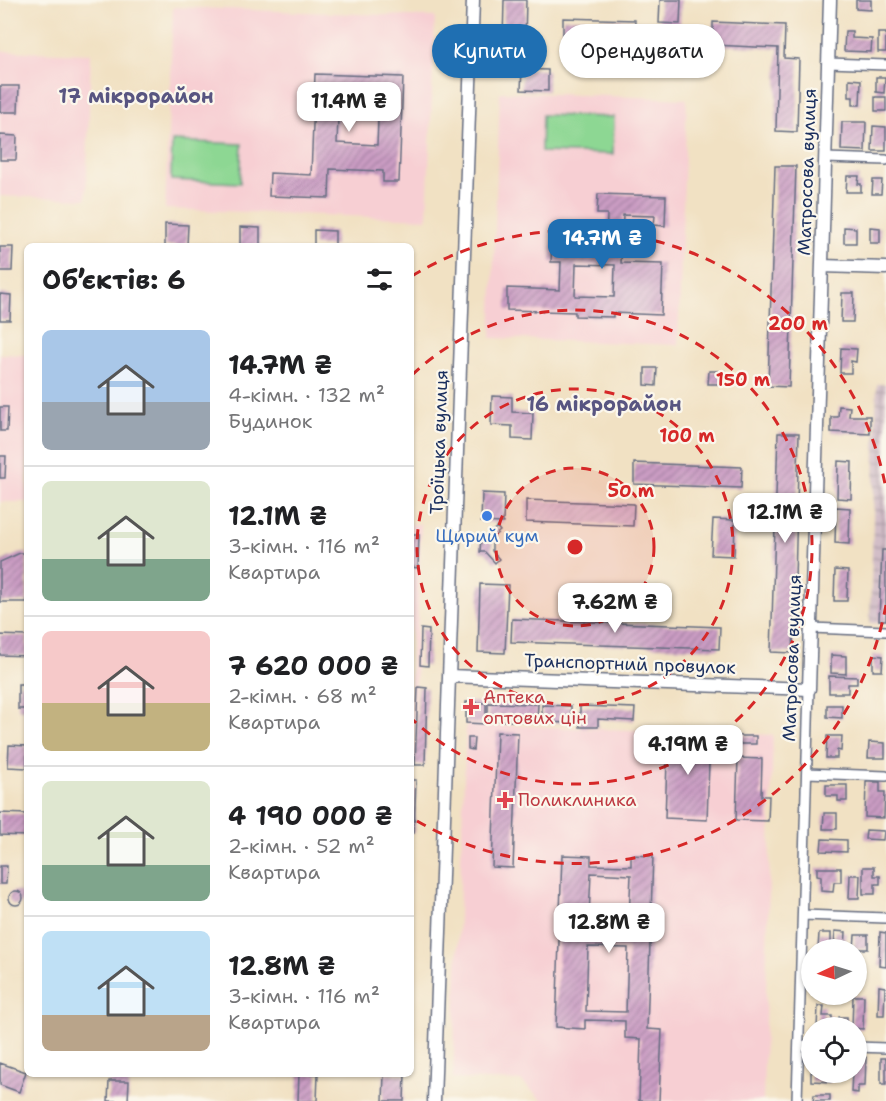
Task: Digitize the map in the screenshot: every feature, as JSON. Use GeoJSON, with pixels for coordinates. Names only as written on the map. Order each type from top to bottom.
{"type":"FeatureCollection","features":[{"type":"Feature","properties":{"kind":"street","name":"Троїцька вулиця"},"geometry":{"type":"LineString","coordinates":[[434,1101],[473,0]]}},
{"type":"Feature","properties":{"kind":"street","name":"Матросова вулиця"},"geometry":{"type":"LineString","coordinates":[[797,1101],[830,0]]}},
{"type":"Feature","properties":{"kind":"street"},"geometry":{"type":"LineString","coordinates":[[828,63],[886,65]]}},
{"type":"Feature","properties":{"kind":"street"},"geometry":{"type":"LineString","coordinates":[[825,158],[886,160]]}},
{"type":"Feature","properties":{"kind":"street"},"geometry":{"type":"LineString","coordinates":[[822,266],[886,268]]}},
{"type":"Feature","properties":{"kind":"street"},"geometry":{"type":"LineString","coordinates":[[811,628],[886,631]]}},
{"type":"Feature","properties":{"kind":"street","name":"Транспортний провулок"},"geometry":{"type":"LineString","coordinates":[[449,676],[809,689]]}},
{"type":"Feature","properties":{"kind":"street"},"geometry":{"type":"LineString","coordinates":[[807,773],[886,776]]}},
{"type":"Feature","properties":{"kind":"street"},"geometry":{"type":"LineString","coordinates":[[802,915],[886,918]]}},
{"type":"Feature","properties":{"kind":"street"},"geometry":{"type":"LineString","coordinates":[[867,1047],[886,1048]]}},
{"type":"Feature","properties":{"kind":"shaded area"},"geometry":{"type":"Polygon","coordinates":[[[173,7],[435,17],[435,24],[432,24],[433,78],[427,219],[165,209],[173,7]]]}},
{"type":"Feature","properties":{"kind":"shaded area"},"geometry":{"type":"Polygon","coordinates":[[[0,51],[91,54],[86,199],[0,196],[0,51]]]}},
{"type":"Feature","properties":{"kind":"shaded area"},"geometry":{"type":"Polygon","coordinates":[[[500,92],[687,99],[678,345],[491,338],[500,92]]]}},
{"type":"Feature","properties":{"kind":"shaded area"},"geometry":{"type":"Polygon","coordinates":[[[0,354],[24,355],[24,502],[0,502],[0,354]]]}},
{"type":"Feature","properties":{"kind":"shaded area"},"geometry":{"type":"Polygon","coordinates":[[[877,384],[886,384],[886,624],[870,623],[877,384]]]}},
{"type":"Feature","properties":{"kind":"shaded area"},"geometry":{"type":"Polygon","coordinates":[[[414,524],[421,524],[414,735],[414,524]]]}},
{"type":"Feature","properties":{"kind":"shaded area"},"geometry":{"type":"Polygon","coordinates":[[[466,724],[773,735],[763,1101],[543,1101],[521,1081],[453,1079],[466,724]]]}},
{"type":"Feature","properties":{"kind":"green space"},"geometry":{"type":"Polygon","coordinates":[[[542,115],[614,117],[613,154],[541,152],[542,115]]]}},
{"type":"Feature","properties":{"kind":"green space"},"geometry":{"type":"Polygon","coordinates":[[[172,141],[242,144],[240,183],[171,180],[172,141]]]}},
{"type":"Feature","properties":{"kind":"building"},"geometry":{"type":"Polygon","coordinates":[[[504,0],[526,0],[525,24],[503,24],[504,0]]]}},
{"type":"Feature","properties":{"kind":"building"},"geometry":{"type":"Polygon","coordinates":[[[660,0],[681,0],[680,24],[659,23],[660,0]]]}},
{"type":"Feature","properties":{"kind":"building"},"geometry":{"type":"Polygon","coordinates":[[[856,0],[871,0],[871,10],[856,9],[856,0]]]}},
{"type":"Feature","properties":{"kind":"building"},"geometry":{"type":"Polygon","coordinates":[[[563,18],[635,20],[635,24],[563,24],[563,18]]]}},
{"type":"Feature","properties":{"kind":"building"},"geometry":{"type":"Polygon","coordinates":[[[713,22],[785,25],[784,58],[799,59],[797,132],[776,131],[778,48],[725,46],[725,24],[713,24],[713,22]]]}},
{"type":"Feature","properties":{"kind":"building"},"geometry":{"type":"Polygon","coordinates":[[[845,31],[852,31],[852,38],[872,39],[871,52],[844,51],[845,31]]]}},
{"type":"Feature","properties":{"kind":"building"},"geometry":{"type":"Polygon","coordinates":[[[878,33],[886,33],[886,52],[878,52],[878,33]]]}},
{"type":"Feature","properties":{"kind":"building"},"geometry":{"type":"Polygon","coordinates":[[[548,70],[548,91],[521,90],[522,78],[547,78],[548,70]]]}},
{"type":"Feature","properties":{"kind":"building"},"geometry":{"type":"Polygon","coordinates":[[[315,74],[403,77],[399,182],[383,182],[383,171],[330,169],[329,198],[269,196],[270,173],[311,175],[315,74]],[[339,93],[337,143],[377,145],[379,95],[339,93]]]}},
{"type":"Feature","properties":{"kind":"building"},"geometry":{"type":"Polygon","coordinates":[[[876,77],[885,77],[884,93],[876,92],[876,77]]]}},
{"type":"Feature","properties":{"kind":"building"},"geometry":{"type":"Polygon","coordinates":[[[849,79],[861,80],[860,105],[853,105],[853,97],[849,97],[849,79]]]}},
{"type":"Feature","properties":{"kind":"building"},"geometry":{"type":"Polygon","coordinates":[[[0,86],[19,86],[18,112],[0,112],[0,86]]]}},
{"type":"Feature","properties":{"kind":"building"},"geometry":{"type":"Polygon","coordinates":[[[875,97],[886,97],[886,111],[875,111],[875,97]]]}},
{"type":"Feature","properties":{"kind":"building"},"geometry":{"type":"Polygon","coordinates":[[[842,122],[866,122],[865,151],[841,150],[842,122]]]}},
{"type":"Feature","properties":{"kind":"building"},"geometry":{"type":"Polygon","coordinates":[[[873,126],[886,127],[886,151],[872,151],[873,126]]]}},
{"type":"Feature","properties":{"kind":"building"},"geometry":{"type":"Polygon","coordinates":[[[0,135],[17,136],[16,160],[0,160],[0,135]]]}},
{"type":"Feature","properties":{"kind":"building"},"geometry":{"type":"Polygon","coordinates":[[[775,166],[796,166],[789,387],[768,386],[775,166]]]}},
{"type":"Feature","properties":{"kind":"building"},"geometry":{"type":"Polygon","coordinates":[[[847,176],[859,176],[858,184],[861,184],[861,192],[846,192],[847,176]]]}},
{"type":"Feature","properties":{"kind":"building"},"geometry":{"type":"Polygon","coordinates":[[[873,180],[882,180],[881,194],[872,194],[873,180]]]}},
{"type":"Feature","properties":{"kind":"building"},"geometry":{"type":"Polygon","coordinates":[[[598,194],[666,196],[665,226],[654,225],[655,216],[623,215],[621,263],[663,264],[661,315],[613,313],[613,317],[575,316],[575,312],[507,310],[507,288],[560,290],[561,262],[551,262],[552,241],[606,243],[607,214],[597,214],[598,194]],[[576,264],[575,296],[614,297],[615,265],[576,264]]]}},
{"type":"Feature","properties":{"kind":"building"},"geometry":{"type":"Polygon","coordinates":[[[165,224],[188,225],[187,243],[165,243],[165,224]]]}},
{"type":"Feature","properties":{"kind":"building"},"geometry":{"type":"Polygon","coordinates":[[[240,227],[260,228],[260,243],[240,243],[240,227]]]}},
{"type":"Feature","properties":{"kind":"building"},"geometry":{"type":"Polygon","coordinates":[[[844,227],[856,228],[856,243],[844,243],[844,227]]]}},
{"type":"Feature","properties":{"kind":"building"},"geometry":{"type":"Polygon","coordinates":[[[870,227],[880,228],[880,243],[870,243],[870,227]]]}},
{"type":"Feature","properties":{"kind":"building"},"geometry":{"type":"Polygon","coordinates":[[[314,230],[335,231],[335,243],[314,243],[314,230]]]}},
{"type":"Feature","properties":{"kind":"building"},"geometry":{"type":"Polygon","coordinates":[[[0,247],[13,247],[12,271],[0,271],[0,247]]]}},
{"type":"Feature","properties":{"kind":"building"},"geometry":{"type":"Polygon","coordinates":[[[842,293],[854,293],[853,322],[841,322],[842,293]]]}},
{"type":"Feature","properties":{"kind":"building"},"geometry":{"type":"Polygon","coordinates":[[[0,294],[11,295],[10,320],[0,320],[0,294]]]}},
{"type":"Feature","properties":{"kind":"building"},"geometry":{"type":"Polygon","coordinates":[[[841,348],[857,349],[856,362],[851,361],[851,373],[840,373],[841,348]]]}},
{"type":"Feature","properties":{"kind":"building"},"geometry":{"type":"Polygon","coordinates":[[[645,368],[657,368],[656,386],[645,385],[645,368]]]}},
{"type":"Feature","properties":{"kind":"building"},"geometry":{"type":"Polygon","coordinates":[[[709,371],[724,371],[723,384],[708,384],[709,371]]]}},
{"type":"Feature","properties":{"kind":"building"},"geometry":{"type":"Polygon","coordinates":[[[492,396],[512,397],[512,412],[533,413],[532,440],[512,439],[512,426],[491,425],[492,396]]]}},
{"type":"Feature","properties":{"kind":"building"},"geometry":{"type":"Polygon","coordinates":[[[839,406],[850,407],[849,416],[870,416],[870,434],[831,432],[831,417],[838,417],[839,406]]]}},
{"type":"Feature","properties":{"kind":"building"},"geometry":{"type":"Polygon","coordinates":[[[0,407],[8,407],[7,431],[0,431],[0,407]]]}},
{"type":"Feature","properties":{"kind":"building"},"geometry":{"type":"Polygon","coordinates":[[[778,433],[799,433],[793,653],[771,652],[778,433]]]}},
{"type":"Feature","properties":{"kind":"building"},"geometry":{"type":"Polygon","coordinates":[[[0,456],[6,456],[5,478],[0,478],[0,456]]]}},
{"type":"Feature","properties":{"kind":"building"},"geometry":{"type":"Polygon","coordinates":[[[838,461],[852,462],[851,499],[837,498],[838,461]]]}},
{"type":"Feature","properties":{"kind":"building"},"geometry":{"type":"Polygon","coordinates":[[[634,463],[742,467],[741,488],[634,484],[634,463]]]}},
{"type":"Feature","properties":{"kind":"building"},"geometry":{"type":"Polygon","coordinates":[[[482,493],[504,494],[503,523],[481,522],[482,493]]]}},
{"type":"Feature","properties":{"kind":"building"},"geometry":{"type":"Polygon","coordinates":[[[526,500],[634,504],[633,526],[526,522],[526,500]]]}},
{"type":"Feature","properties":{"kind":"building"},"geometry":{"type":"Polygon","coordinates":[[[836,507],[850,508],[849,544],[835,543],[836,507]]]}},
{"type":"Feature","properties":{"kind":"building"},"geometry":{"type":"Polygon","coordinates":[[[713,519],[735,520],[734,556],[711,555],[713,519]]]}},
{"type":"Feature","properties":{"kind":"building"},"geometry":{"type":"Polygon","coordinates":[[[497,527],[500,531],[492,538],[492,551],[499,559],[495,563],[485,552],[480,552],[481,536],[486,537],[497,527]]]}},
{"type":"Feature","properties":{"kind":"building"},"geometry":{"type":"Polygon","coordinates":[[[414,534],[419,534],[418,568],[414,567],[414,534]]]}},
{"type":"Feature","properties":{"kind":"building"},"geometry":{"type":"Polygon","coordinates":[[[882,550],[886,550],[886,620],[879,620],[882,550]]]}},
{"type":"Feature","properties":{"kind":"building"},"geometry":{"type":"Polygon","coordinates":[[[24,553],[24,602],[0,602],[0,562],[24,553]]]}},
{"type":"Feature","properties":{"kind":"building"},"geometry":{"type":"Polygon","coordinates":[[[835,570],[848,571],[847,601],[834,601],[835,570]]]}},
{"type":"Feature","properties":{"kind":"building"},"geometry":{"type":"Polygon","coordinates":[[[480,584],[508,585],[505,653],[478,652],[480,584]]]}},
{"type":"Feature","properties":{"kind":"building"},"geometry":{"type":"Polygon","coordinates":[[[512,619],[720,627],[719,649],[511,642],[512,619]]]}},
{"type":"Feature","properties":{"kind":"building"},"geometry":{"type":"Polygon","coordinates":[[[421,629],[429,630],[428,666],[420,665],[421,629]]]}},
{"type":"Feature","properties":{"kind":"building"},"geometry":{"type":"Polygon","coordinates":[[[0,635],[24,636],[24,656],[0,655],[0,635]]]}},
{"type":"Feature","properties":{"kind":"building"},"geometry":{"type":"Polygon","coordinates":[[[831,655],[846,656],[846,674],[831,673],[831,655]]]}},
{"type":"Feature","properties":{"kind":"building"},"geometry":{"type":"Polygon","coordinates":[[[873,655],[883,656],[882,671],[873,671],[873,655]]]}},
{"type":"Feature","properties":{"kind":"building"},"geometry":{"type":"Polygon","coordinates":[[[829,676],[857,677],[857,684],[848,684],[848,693],[829,693],[829,676]]]}},
{"type":"Feature","properties":{"kind":"building"},"geometry":{"type":"Polygon","coordinates":[[[18,684],[24,684],[24,709],[18,709],[18,684]]]}},
{"type":"Feature","properties":{"kind":"building"},"geometry":{"type":"Polygon","coordinates":[[[418,687],[427,688],[425,765],[415,765],[418,687]]]}},
{"type":"Feature","properties":{"kind":"building"},"geometry":{"type":"Polygon","coordinates":[[[466,702],[486,703],[486,724],[466,723],[466,702]]]}},
{"type":"Feature","properties":{"kind":"building"},"geometry":{"type":"Polygon","coordinates":[[[488,703],[538,704],[537,722],[488,720],[488,703]]]}},
{"type":"Feature","properties":{"kind":"building"},"geometry":{"type":"Polygon","coordinates":[[[542,705],[571,706],[571,723],[542,722],[542,705]]]}},
{"type":"Feature","properties":{"kind":"building"},"geometry":{"type":"Polygon","coordinates":[[[827,705],[842,705],[842,718],[827,717],[827,705]]]}},
{"type":"Feature","properties":{"kind":"building"},"geometry":{"type":"Polygon","coordinates":[[[580,706],[635,708],[634,721],[598,719],[598,727],[580,727],[580,706]]]}},
{"type":"Feature","properties":{"kind":"building"},"geometry":{"type":"Polygon","coordinates":[[[497,732],[518,733],[513,868],[492,867],[497,732]]]}},
{"type":"Feature","properties":{"kind":"building"},"geometry":{"type":"Polygon","coordinates":[[[668,733],[710,734],[707,820],[665,818],[668,733]]]}},
{"type":"Feature","properties":{"kind":"building"},"geometry":{"type":"Polygon","coordinates":[[[736,736],[756,736],[756,744],[736,744],[736,736]]]}},
{"type":"Feature","properties":{"kind":"building"},"geometry":{"type":"Polygon","coordinates":[[[827,736],[842,736],[841,751],[837,750],[837,758],[826,758],[827,736]]]}},
{"type":"Feature","properties":{"kind":"building"},"geometry":{"type":"Polygon","coordinates":[[[468,738],[474,738],[473,750],[468,749],[468,738]]]}},
{"type":"Feature","properties":{"kind":"building"},"geometry":{"type":"Polygon","coordinates":[[[869,742],[885,743],[885,758],[868,758],[869,742]]]}},
{"type":"Feature","properties":{"kind":"building"},"geometry":{"type":"Polygon","coordinates":[[[9,745],[24,746],[24,768],[8,767],[9,745]]]}},
{"type":"Feature","properties":{"kind":"building"},"geometry":{"type":"Polygon","coordinates":[[[738,758],[762,759],[761,796],[769,796],[768,821],[736,820],[738,758]]]}},
{"type":"Feature","properties":{"kind":"building"},"geometry":{"type":"Polygon","coordinates":[[[414,780],[416,780],[414,833],[414,780]]]}},
{"type":"Feature","properties":{"kind":"building"},"geometry":{"type":"Polygon","coordinates":[[[866,782],[880,782],[880,792],[885,792],[884,818],[865,817],[866,782]]]}},
{"type":"Feature","properties":{"kind":"building"},"geometry":{"type":"Polygon","coordinates":[[[826,785],[847,785],[847,801],[838,801],[838,796],[826,796],[826,785]]]}},
{"type":"Feature","properties":{"kind":"building"},"geometry":{"type":"Polygon","coordinates":[[[0,813],[24,814],[24,836],[0,835],[0,813]]]}},
{"type":"Feature","properties":{"kind":"building"},"geometry":{"type":"Polygon","coordinates":[[[824,813],[837,813],[837,829],[823,829],[824,813]]]}},
{"type":"Feature","properties":{"kind":"building"},"geometry":{"type":"Polygon","coordinates":[[[866,830],[884,831],[883,840],[865,839],[866,830]]]}},
{"type":"Feature","properties":{"kind":"building"},"geometry":{"type":"Polygon","coordinates":[[[822,839],[847,840],[847,852],[821,851],[822,839]]]}},
{"type":"Feature","properties":{"kind":"building"},"geometry":{"type":"Polygon","coordinates":[[[562,855],[591,856],[591,865],[631,866],[631,855],[653,856],[647,1029],[662,1030],[659,1101],[639,1101],[641,1039],[625,1038],[625,1021],[585,1020],[585,1029],[556,1027],[562,855]],[[591,873],[588,938],[628,939],[631,875],[591,873]],[[588,947],[586,1011],[626,1012],[628,948],[588,947]]]}},
{"type":"Feature","properties":{"kind":"building"},"geometry":{"type":"Polygon","coordinates":[[[0,866],[7,866],[6,884],[0,884],[0,866]]]}},
{"type":"Feature","properties":{"kind":"building"},"geometry":{"type":"Polygon","coordinates":[[[863,867],[874,867],[874,876],[880,876],[880,884],[875,884],[875,894],[863,894],[863,867]]]}},
{"type":"Feature","properties":{"kind":"building"},"geometry":{"type":"Polygon","coordinates":[[[817,868],[841,868],[841,882],[834,882],[833,892],[821,891],[821,876],[817,875],[817,868]]]}},
{"type":"Feature","properties":{"kind":"building"},"geometry":{"type":"Polygon","coordinates":[[[850,875],[860,875],[859,898],[849,898],[850,875]]]}},
{"type":"Feature","properties":{"kind":"building"},"geometry":{"type":"Polygon","coordinates":[[[16,891],[21,893],[23,898],[21,903],[16,905],[11,903],[9,898],[11,893],[16,891]]]}},
{"type":"Feature","properties":{"kind":"building"},"geometry":{"type":"Polygon","coordinates":[[[835,931],[846,932],[846,939],[835,939],[835,931]]]}},
{"type":"Feature","properties":{"kind":"building"},"geometry":{"type":"Polygon","coordinates":[[[880,932],[886,933],[886,967],[879,966],[880,932]]]}},
{"type":"Feature","properties":{"kind":"building"},"geometry":{"type":"Polygon","coordinates":[[[819,933],[831,933],[831,939],[819,939],[819,933]]]}},
{"type":"Feature","properties":{"kind":"building"},"geometry":{"type":"Polygon","coordinates":[[[855,935],[868,935],[868,949],[867,939],[855,939],[855,935]]]}},
{"type":"Feature","properties":{"kind":"building"},"geometry":{"type":"Polygon","coordinates":[[[879,986],[885,987],[884,1015],[878,1015],[879,986]]]}},
{"type":"Feature","properties":{"kind":"building"},"geometry":{"type":"Polygon","coordinates":[[[853,1005],[864,1005],[863,1017],[852,1017],[853,1005]]]}},
{"type":"Feature","properties":{"kind":"building"},"geometry":{"type":"Polygon","coordinates":[[[818,1006],[824,1006],[823,1016],[832,1016],[832,1017],[818,1017],[818,1006]]]}},
{"type":"Feature","properties":{"kind":"building"},"geometry":{"type":"Polygon","coordinates":[[[881,1058],[886,1058],[886,1084],[881,1084],[881,1058]]]}},
{"type":"Feature","properties":{"kind":"building"},"geometry":{"type":"Polygon","coordinates":[[[0,1063],[24,1071],[19,1092],[0,1085],[0,1063]]]}},
{"type":"Feature","properties":{"kind":"building"},"geometry":{"type":"Polygon","coordinates":[[[299,1077],[318,1077],[317,1101],[298,1101],[299,1077]]]}},
{"type":"Feature","properties":{"kind":"building"},"geometry":{"type":"Polygon","coordinates":[[[384,1077],[405,1077],[404,1101],[383,1101],[384,1077]]]}},
{"type":"Feature","properties":{"kind":"building"},"geometry":{"type":"Polygon","coordinates":[[[109,1081],[129,1081],[128,1101],[108,1101],[109,1081]]]}},
{"type":"Feature","properties":{"kind":"building"},"geometry":{"type":"Polygon","coordinates":[[[851,1083],[865,1083],[865,1086],[858,1086],[858,1093],[851,1092],[851,1083]]]}},
{"type":"Feature","properties":{"kind":"building"},"geometry":{"type":"Polygon","coordinates":[[[814,1095],[830,1095],[830,1101],[813,1101],[814,1095]]]}},
{"type":"Feature","properties":{"kind":"place","name":"Щирий кум"},"geometry":{"type":"Point","coordinates":[487,516]}},
{"type":"Feature","properties":{"kind":"place","name":"Аптека оптових цін"},"geometry":{"type":"Point","coordinates":[471,707]}},
{"type":"Feature","properties":{"kind":"place","name":"Поликлиника"},"geometry":{"type":"Point","coordinates":[505,800]}},
{"type":"Feature","properties":{"kind":"district","name":"17 мікрорайон"},"geometry":{"type":"Point","coordinates":[136,96]}},
{"type":"Feature","properties":{"kind":"district","name":"16 мікрорайон"},"geometry":{"type":"Point","coordinates":[604,404]}}]}
